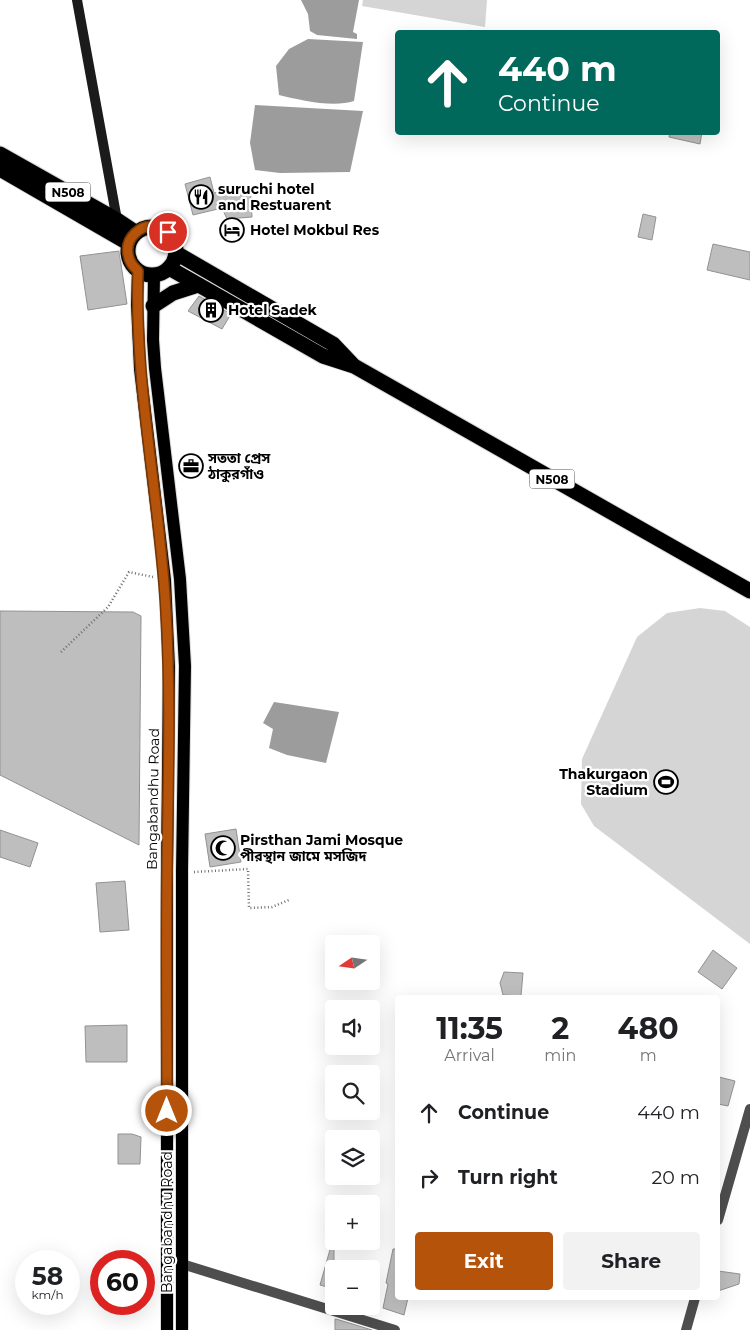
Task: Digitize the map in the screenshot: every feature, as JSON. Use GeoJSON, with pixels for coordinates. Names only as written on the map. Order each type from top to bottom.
{"type":"FeatureCollection","features":[{"type":"Feature","properties":{"kind":"highway","name":"N508"},"geometry":{"type":"LineString","coordinates":[[0,154],[118,220],[132,238]]}},
{"type":"Feature","properties":{"kind":"highway","name":"N508"},"geometry":{"type":"LineString","coordinates":[[0,168],[132,238]]}},
{"type":"Feature","properties":{"kind":"highway"},"geometry":{"type":"LineString","coordinates":[[146,226],[158,227],[168,232],[175,242],[176,253],[174,262],[162,273],[154,275],[138,271],[131,264],[127,254],[132,238],[146,226]]}},
{"type":"Feature","properties":{"kind":"highway","name":"N508"},"geometry":{"type":"LineString","coordinates":[[176,253],[333,344],[354,366]]}},
{"type":"Feature","properties":{"kind":"highway","name":"N508"},"geometry":{"type":"LineString","coordinates":[[169,268],[324,356],[354,366],[750,591]]}},
{"type":"Feature","properties":{"kind":"highway"},"geometry":{"type":"LineString","coordinates":[[153,306],[166,296],[198,285]]}},
{"type":"Feature","properties":{"kind":"main road"},"geometry":{"type":"LineString","coordinates":[[77,0],[118,220]]}},
{"type":"Feature","properties":{"kind":"main road","name":"Bangabandhu Road"},"geometry":{"type":"LineString","coordinates":[[138,271],[137,314],[140,369],[164,580],[169,667],[167,1330]]}},
{"type":"Feature","properties":{"kind":"main road","name":"Bangabandhu Road"},"geometry":{"type":"LineString","coordinates":[[154,275],[155,368],[180,578],[184,647],[182,1330]]}},
{"type":"Feature","properties":{"kind":"street"},"geometry":{"type":"LineString","coordinates":[[720,1213],[750,1109]]}},
{"type":"Feature","properties":{"kind":"street"},"geometry":{"type":"LineString","coordinates":[[182,1264],[395,1330]]}},
{"type":"Feature","properties":{"kind":"street"},"geometry":{"type":"LineString","coordinates":[[686,1330],[694,1300]]}},
{"type":"Feature","properties":{"kind":"path"},"geometry":{"type":"LineString","coordinates":[[61,652],[108,607],[129,572],[164,580]]}},
{"type":"Feature","properties":{"kind":"path"},"geometry":{"type":"LineString","coordinates":[[182,871],[207,872],[248,869],[249,908],[272,907],[289,900]]}},
{"type":"Feature","properties":{"kind":"shaded area"},"geometry":{"type":"Polygon","coordinates":[[[301,0],[359,0],[353,32],[357,34],[357,39],[317,35],[310,31],[308,14],[301,0]]]}},
{"type":"Feature","properties":{"kind":"shaded area"},"geometry":{"type":"Polygon","coordinates":[[[363,0],[487,0],[485,27],[362,6],[363,0]]]}},
{"type":"Feature","properties":{"kind":"shaded area"},"geometry":{"type":"Polygon","coordinates":[[[308,39],[363,42],[354,101],[336,104],[306,101],[279,95],[276,66],[289,49],[308,39]]]}},
{"type":"Feature","properties":{"kind":"shaded area"},"geometry":{"type":"Polygon","coordinates":[[[255,105],[363,111],[350,172],[280,173],[255,170],[250,143],[255,105]]]}},
{"type":"Feature","properties":{"kind":"shaded area","name":"Thakurgaon Stadium"},"geometry":{"type":"Polygon","coordinates":[[[700,608],[725,611],[750,627],[750,944],[594,826],[581,804],[582,759],[637,637],[667,613],[700,608]]]}},
{"type":"Feature","properties":{"kind":"shaded area"},"geometry":{"type":"Polygon","coordinates":[[[274,702],[339,712],[326,763],[287,755],[269,748],[273,729],[263,723],[274,702]]]}},
{"type":"Feature","properties":{"kind":"building"},"geometry":{"type":"Polygon","coordinates":[[[669,135],[702,135],[700,144],[669,137],[669,135]]]}},
{"type":"Feature","properties":{"kind":"building"},"geometry":{"type":"Polygon","coordinates":[[[210,177],[214,193],[250,185],[252,217],[227,219],[222,208],[193,215],[185,184],[210,177]]]}},
{"type":"Feature","properties":{"kind":"building"},"geometry":{"type":"Polygon","coordinates":[[[643,214],[656,217],[652,240],[638,237],[643,214]]]}},
{"type":"Feature","properties":{"kind":"building"},"geometry":{"type":"Polygon","coordinates":[[[713,244],[750,252],[750,280],[707,270],[713,244]]]}},
{"type":"Feature","properties":{"kind":"building"},"geometry":{"type":"Polygon","coordinates":[[[119,251],[127,304],[88,310],[80,256],[119,251]]]}},
{"type":"Feature","properties":{"kind":"building","name":"Hotel Sadek"},"geometry":{"type":"Polygon","coordinates":[[[199,296],[231,314],[222,329],[188,311],[199,296]]]}},
{"type":"Feature","properties":{"kind":"building"},"geometry":{"type":"Polygon","coordinates":[[[0,611],[133,612],[141,616],[139,845],[0,775],[0,611]]]}},
{"type":"Feature","properties":{"kind":"building","name":"Pirsthan Jami Mosque পীরস্থান জামে মসজিদ"},"geometry":{"type":"Polygon","coordinates":[[[236,829],[241,862],[210,867],[205,834],[236,829]]]}},
{"type":"Feature","properties":{"kind":"building"},"geometry":{"type":"Polygon","coordinates":[[[0,830],[38,843],[30,867],[0,857],[0,830]]]}},
{"type":"Feature","properties":{"kind":"building"},"geometry":{"type":"Polygon","coordinates":[[[125,881],[129,930],[100,932],[96,883],[125,881]]]}},
{"type":"Feature","properties":{"kind":"building"},"geometry":{"type":"Polygon","coordinates":[[[713,950],[737,968],[722,989],[698,972],[713,950]]]}},
{"type":"Feature","properties":{"kind":"building"},"geometry":{"type":"Polygon","coordinates":[[[504,972],[523,973],[521,995],[503,995],[500,983],[504,972]]]}},
{"type":"Feature","properties":{"kind":"building"},"geometry":{"type":"Polygon","coordinates":[[[127,1025],[127,1062],[86,1062],[85,1026],[127,1025]]]}},
{"type":"Feature","properties":{"kind":"building"},"geometry":{"type":"Polygon","coordinates":[[[720,1077],[735,1081],[728,1106],[720,1104],[720,1077]]]}},
{"type":"Feature","properties":{"kind":"building"},"geometry":{"type":"Polygon","coordinates":[[[118,1134],[132,1134],[141,1137],[140,1164],[118,1164],[118,1134]]]}},
{"type":"Feature","properties":{"kind":"building"},"geometry":{"type":"Polygon","coordinates":[[[393,1249],[395,1249],[395,1300],[408,1300],[404,1315],[383,1308],[388,1284],[386,1283],[393,1249]]]}},
{"type":"Feature","properties":{"kind":"building"},"geometry":{"type":"Polygon","coordinates":[[[330,1250],[334,1250],[334,1260],[327,1260],[330,1250]]]}},
{"type":"Feature","properties":{"kind":"building"},"geometry":{"type":"Polygon","coordinates":[[[325,1267],[325,1286],[320,1285],[325,1267]]]}},
{"type":"Feature","properties":{"kind":"building"},"geometry":{"type":"Polygon","coordinates":[[[720,1271],[740,1274],[739,1284],[720,1290],[720,1271]]]}},
{"type":"Feature","properties":{"kind":"building"},"geometry":{"type":"Polygon","coordinates":[[[336,1319],[372,1330],[335,1330],[336,1319]]]}},
{"type":"Feature","properties":{"kind":"place","name":"suruchi hotel and Restuarent"},"geometry":{"type":"Point","coordinates":[201,197]}},
{"type":"Feature","properties":{"kind":"place","name":"Hotel Mokbul Res"},"geometry":{"type":"Point","coordinates":[232,230]}},
{"type":"Feature","properties":{"kind":"place","name":"Hotel Sadek"},"geometry":{"type":"Point","coordinates":[211,310]}},
{"type":"Feature","properties":{"kind":"place","name":"সততা প্রেস ঠাকুরগাঁও"},"geometry":{"type":"Point","coordinates":[191,466]}},
{"type":"Feature","properties":{"kind":"place","name":"Thakurgaon Stadium"},"geometry":{"type":"Point","coordinates":[666,782]}},
{"type":"Feature","properties":{"kind":"place","name":"Pirsthan Jami Mosque পীরস্থান জামে মসজিদ"},"geometry":{"type":"Point","coordinates":[223,848]}},
{"type":"Feature","properties":{"kind":"route"},"geometry":{"type":"LineString","coordinates":[[167,1111],[169,667],[164,580],[140,369],[137,305],[138,271],[131,264],[127,254],[128,243],[136,232],[146,226],[158,227],[168,232]]}}]}
